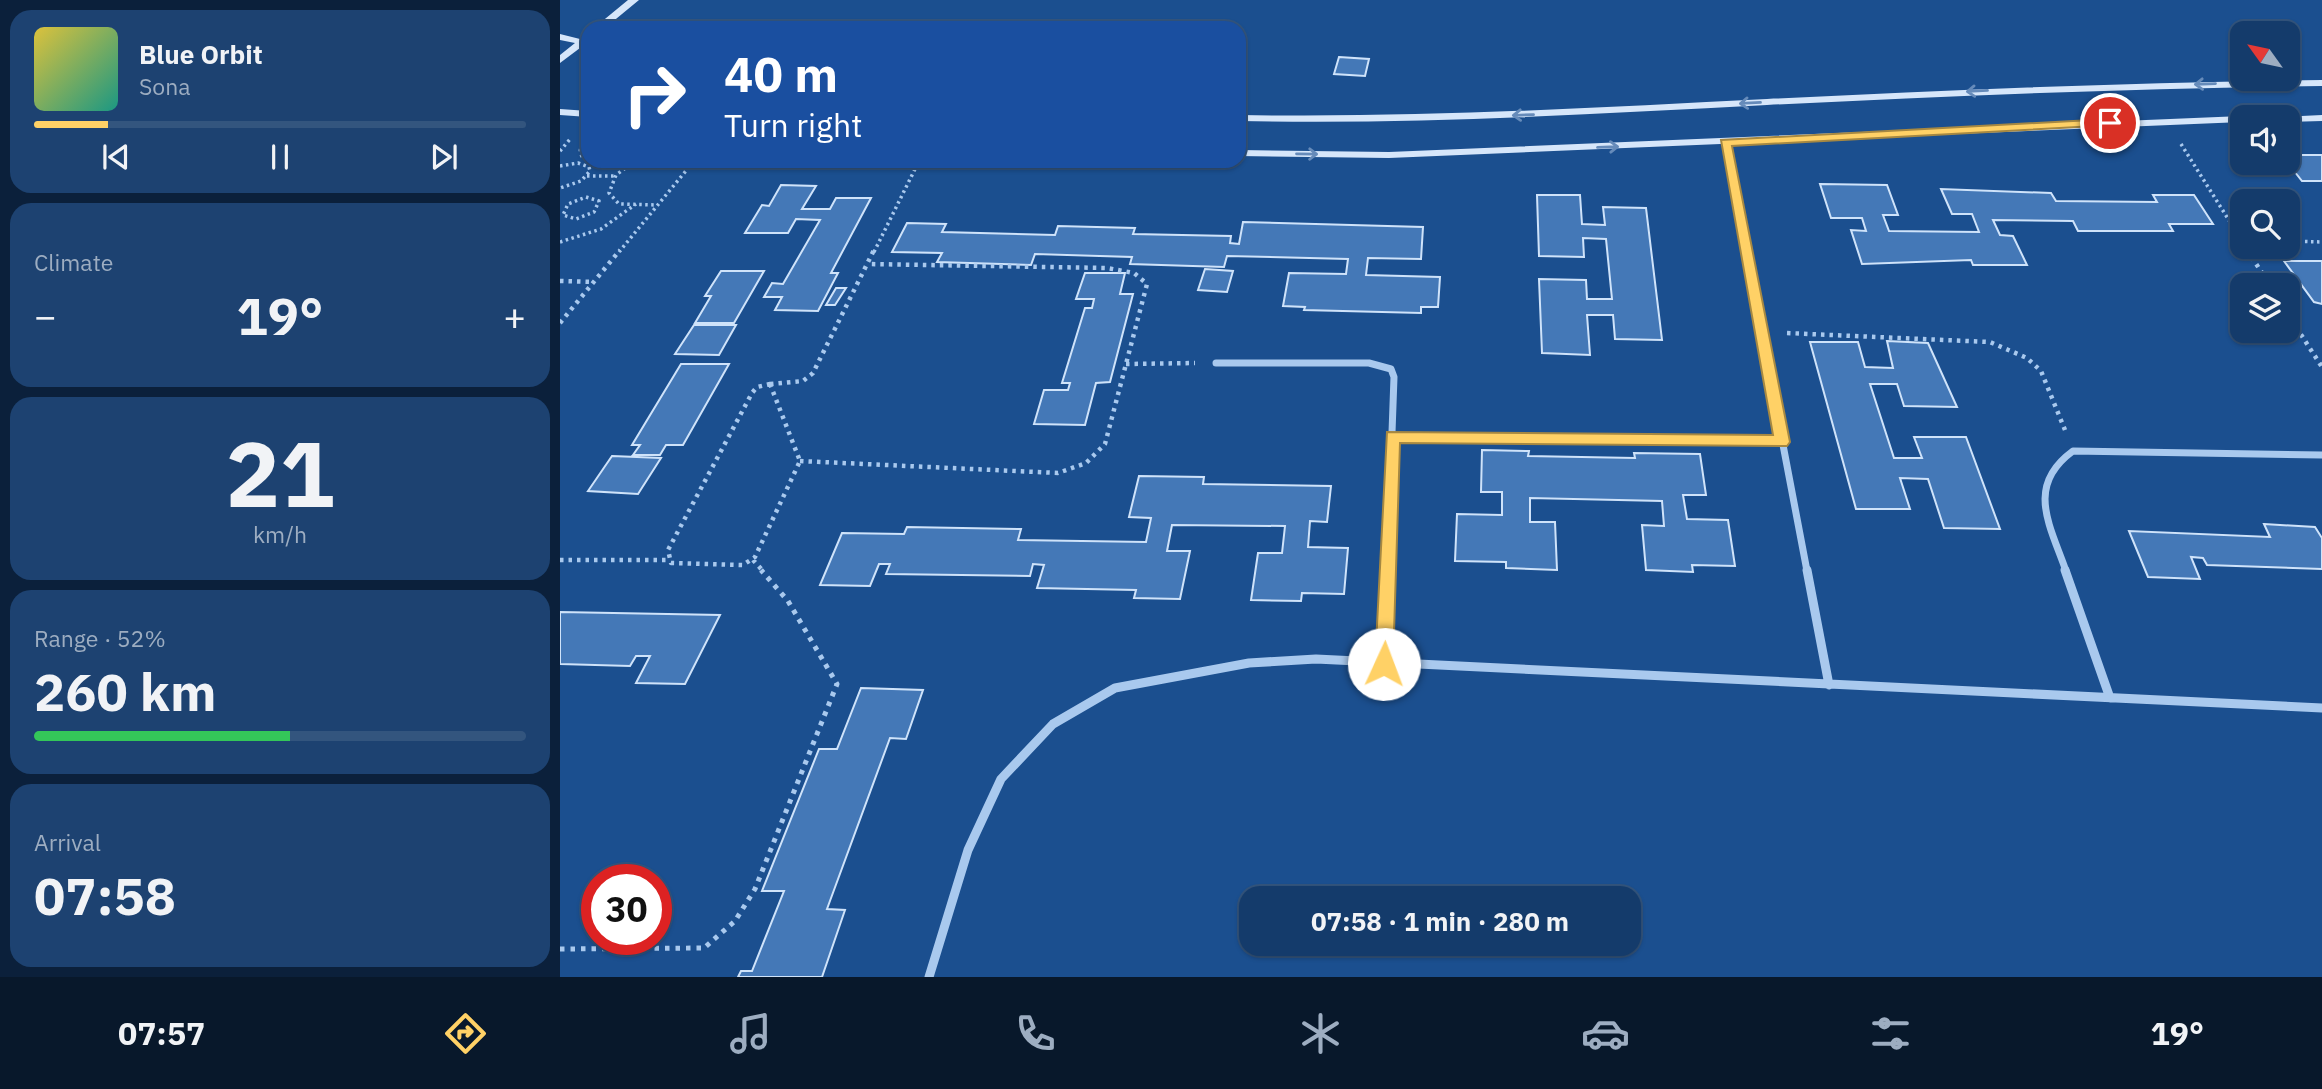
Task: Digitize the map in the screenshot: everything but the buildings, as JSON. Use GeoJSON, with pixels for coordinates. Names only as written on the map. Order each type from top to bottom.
{"type":"FeatureCollection","features":[{"type":"Feature","properties":{"kind":"street"},"geometry":{"type":"LineString","coordinates":[[608,21],[634,0]]}},
{"type":"Feature","properties":{"kind":"street"},"geometry":{"type":"LineString","coordinates":[[560,37],[581,40]]}},
{"type":"Feature","properties":{"kind":"street"},"geometry":{"type":"LineString","coordinates":[[560,60],[581,45]]}},
{"type":"Feature","properties":{"kind":"street"},"geometry":{"type":"LineString","coordinates":[[1246,118],[1324,121],[1541,114],[2015,89],[2322,83]]}},
{"type":"Feature","properties":{"kind":"street"},"geometry":{"type":"LineString","coordinates":[[560,113],[581,114]]}},
{"type":"Feature","properties":{"kind":"street"},"geometry":{"type":"LineString","coordinates":[[2300,119],[2322,118]]}},
{"type":"Feature","properties":{"kind":"street"},"geometry":{"type":"LineString","coordinates":[[1246,153],[1389,155],[1725,143],[2165,120],[2230,119]]}},
{"type":"Feature","properties":{"kind":"street"},"geometry":{"type":"LineString","coordinates":[[1725,143],[1829,685]]}},
{"type":"Feature","properties":{"kind":"street"},"geometry":{"type":"LineString","coordinates":[[1216,363],[1381,364],[1391,369],[1394,377],[1384,664]]}},
{"type":"Feature","properties":{"kind":"street"},"geometry":{"type":"LineString","coordinates":[[1392,437],[1782,442]]}},
{"type":"Feature","properties":{"kind":"street"},"geometry":{"type":"LineString","coordinates":[[2110,698],[2046,514],[2043,487],[2052,465],[2073,451],[2322,455]]}},
{"type":"Feature","properties":{"kind":"street"},"geometry":{"type":"LineString","coordinates":[[929,977],[968,850],[1001,779],[1053,724],[1115,688],[1183,674],[1249,663],[1316,660],[2322,708]]}},
{"type":"Feature","properties":{"kind":"path"},"geometry":{"type":"LineString","coordinates":[[2165,120],[2230,222]]}},
{"type":"Feature","properties":{"kind":"path"},"geometry":{"type":"LineString","coordinates":[[560,151],[570,138]]}},
{"type":"Feature","properties":{"kind":"path"},"geometry":{"type":"LineString","coordinates":[[560,166],[581,161]]}},
{"type":"Feature","properties":{"kind":"path"},"geometry":{"type":"LineString","coordinates":[[587,176],[589,168]]}},
{"type":"Feature","properties":{"kind":"path"},"geometry":{"type":"LineString","coordinates":[[625,168],[614,176],[608,189],[613,200],[619,204],[658,205]]}},
{"type":"Feature","properties":{"kind":"path"},"geometry":{"type":"LineString","coordinates":[[560,323],[688,168]]}},
{"type":"Feature","properties":{"kind":"path"},"geometry":{"type":"LineString","coordinates":[[668,560],[668,550],[751,393],[757,387],[770,384],[803,381],[813,373],[915,168]]}},
{"type":"Feature","properties":{"kind":"path"},"geometry":{"type":"LineString","coordinates":[[560,188],[573,186],[587,176],[614,176]]}},
{"type":"Feature","properties":{"kind":"path"},"geometry":{"type":"LineString","coordinates":[[595,198],[599,201],[594,212],[576,219],[563,215],[562,210],[577,200],[595,198]]}},
{"type":"Feature","properties":{"kind":"path"},"geometry":{"type":"LineString","coordinates":[[560,242],[592,235],[610,226],[636,204]]}},
{"type":"Feature","properties":{"kind":"path"},"geometry":{"type":"LineString","coordinates":[[2300,241],[2322,242]]}},
{"type":"Feature","properties":{"kind":"path"},"geometry":{"type":"LineString","coordinates":[[800,461],[1058,473],[1073,470],[1098,454],[1105,444],[1147,284],[1132,271],[1107,268],[867,264]]}},
{"type":"Feature","properties":{"kind":"path"},"geometry":{"type":"LineString","coordinates":[[560,281],[594,282]]}},
{"type":"Feature","properties":{"kind":"path"},"geometry":{"type":"LineString","coordinates":[[1761,333],[1971,339],[2009,348],[2041,371],[2073,451]]}},
{"type":"Feature","properties":{"kind":"path"},"geometry":{"type":"LineString","coordinates":[[2300,333],[2322,367]]}},
{"type":"Feature","properties":{"kind":"path"},"geometry":{"type":"LineString","coordinates":[[1126,364],[1216,363]]}},
{"type":"Feature","properties":{"kind":"path"},"geometry":{"type":"LineString","coordinates":[[560,560],[668,560],[683,566],[743,565],[753,560],[800,461],[770,384]]}},
{"type":"Feature","properties":{"kind":"path"},"geometry":{"type":"LineString","coordinates":[[560,949],[704,948],[735,922],[755,889],[837,684],[788,601],[753,560]]}},
{"type":"Feature","properties":{"kind":"route"},"geometry":{"type":"LineString","coordinates":[[1384,664],[1392,437],[1782,442],[1725,143],[2110,123]]}}]}
